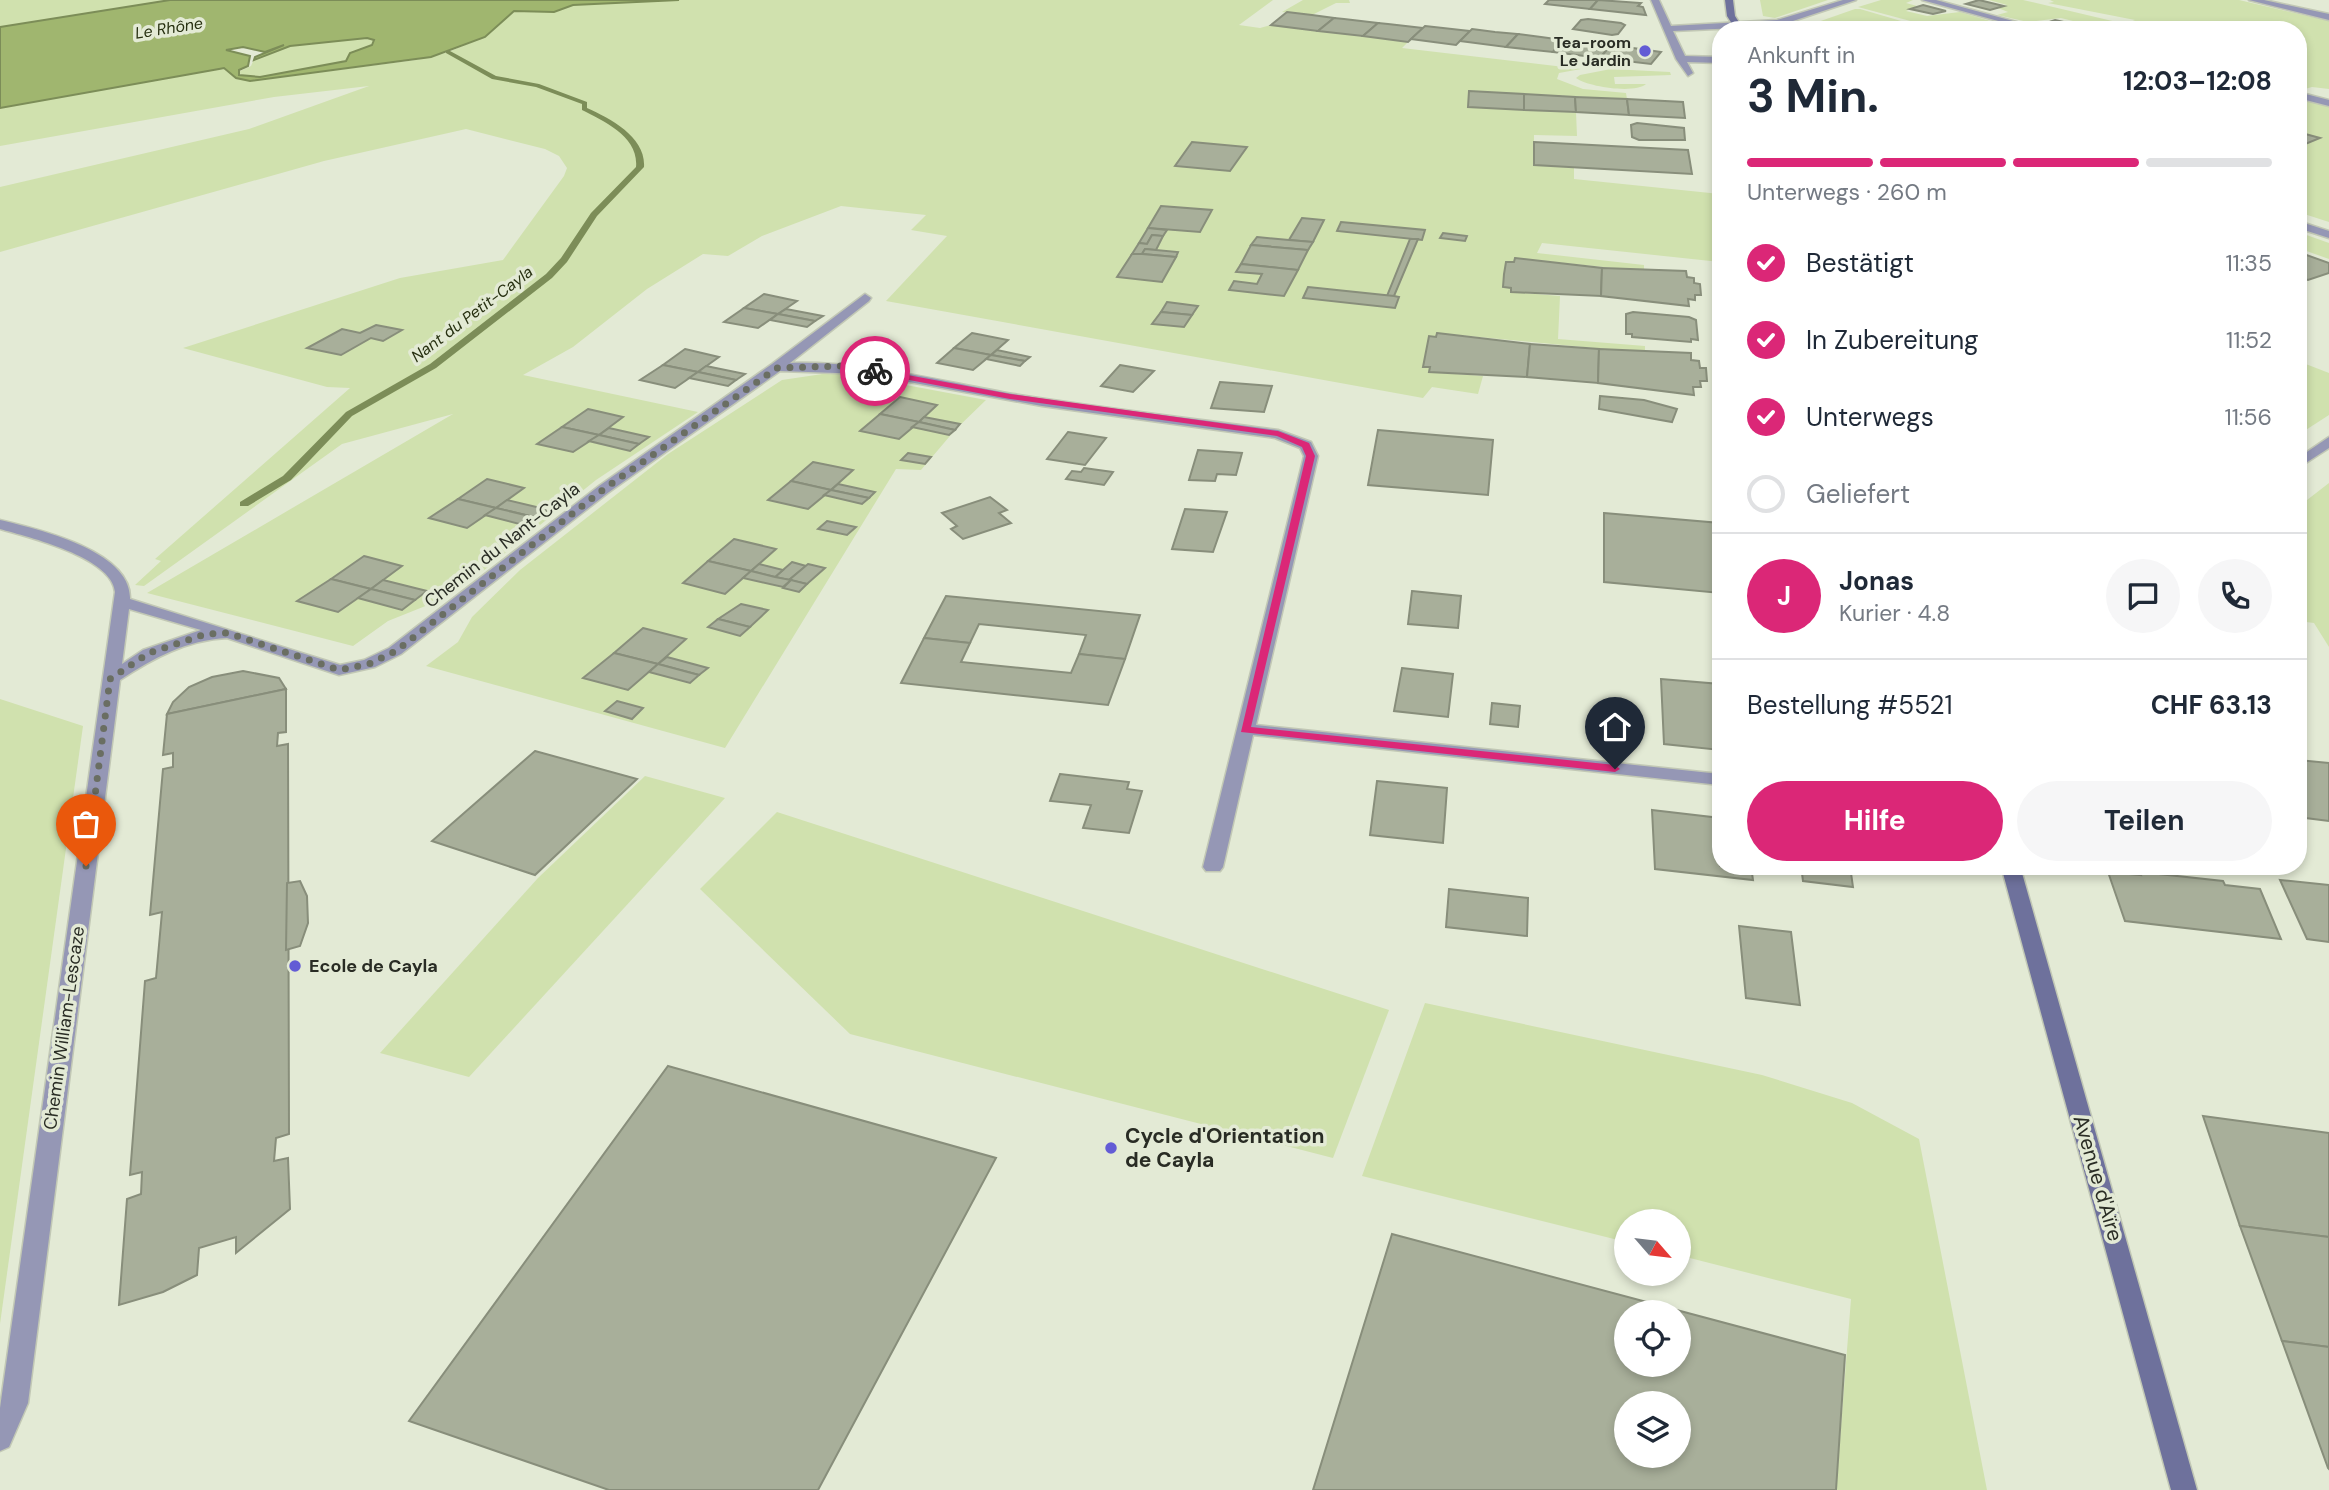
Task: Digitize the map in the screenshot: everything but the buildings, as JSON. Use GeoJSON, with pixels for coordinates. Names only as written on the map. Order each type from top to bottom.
{"type":"FeatureCollection","features":[{"type":"Feature","properties":{"kind":"main road"},"geometry":{"type":"LineString","coordinates":[[1729,0],[1735,21]]}},
{"type":"Feature","properties":{"kind":"main road","name":"Avenue d'Aïre"},"geometry":{"type":"LineString","coordinates":[[2013,875],[2184,1490]]}},
{"type":"Feature","properties":{"kind":"street"},"geometry":{"type":"LineString","coordinates":[[1655,0],[1688,73]]}},
{"type":"Feature","properties":{"kind":"street"},"geometry":{"type":"LineString","coordinates":[[1787,21],[1852,0]]}},
{"type":"Feature","properties":{"kind":"street"},"geometry":{"type":"LineString","coordinates":[[1926,0],[2007,21]]}},
{"type":"Feature","properties":{"kind":"street"},"geometry":{"type":"LineString","coordinates":[[2253,0],[2329,17]]}},
{"type":"Feature","properties":{"kind":"street"},"geometry":{"type":"LineString","coordinates":[[1668,29],[1712,28]]}},
{"type":"Feature","properties":{"kind":"street"},"geometry":{"type":"LineString","coordinates":[[1680,59],[1712,60]]}},
{"type":"Feature","properties":{"kind":"street"},"geometry":{"type":"LineString","coordinates":[[2307,97],[2329,103]]}},
{"type":"Feature","properties":{"kind":"street"},"geometry":{"type":"LineString","coordinates":[[2307,227],[2329,235]]}},
{"type":"Feature","properties":{"kind":"street","name":"Chemin du Nant-Cayla"},"geometry":{"type":"LineString","coordinates":[[122,602],[228,633],[339,670],[369,664],[396,651],[604,489],[777,368],[865,298]]}},
{"type":"Feature","properties":{"kind":"street"},"geometry":{"type":"LineString","coordinates":[[777,368],[844,366],[1010,397],[1278,434],[1306,445],[1311,456],[1213,867]]}},
{"type":"Feature","properties":{"kind":"street"},"geometry":{"type":"LineString","coordinates":[[2307,457],[2329,440]]}},
{"type":"Feature","properties":{"kind":"street","name":"Chemin William-Lescaze"},"geometry":{"type":"LineString","coordinates":[[0,524],[94,558],[113,571],[122,586],[15,1403],[0,1440]]}},
{"type":"Feature","properties":{"kind":"street","name":"Chemin du Nant-Cayla"},"geometry":{"type":"LineString","coordinates":[[110,679],[149,653],[206,634],[228,633]]}},
{"type":"Feature","properties":{"kind":"street"},"geometry":{"type":"LineString","coordinates":[[1245,729],[1712,779]]}},
{"type":"Feature","properties":{"kind":"shaded area"},"geometry":{"type":"Polygon","coordinates":[[[0,0],[170,0],[0,27],[0,0]]]}},
{"type":"Feature","properties":{"kind":"shaded area"},"geometry":{"type":"Polygon","coordinates":[[[679,0],[1273,0],[1239,25],[1260,28],[1271,25],[1408,42],[1402,48],[1581,69],[1559,73],[1557,79],[1583,89],[1626,93],[1627,99],[1470,91],[1469,107],[1576,112],[1577,136],[1534,135],[1534,165],[1574,167],[1574,179],[1712,193],[1712,261],[1542,243],[1537,253],[1644,265],[1644,271],[1515,258],[1514,262],[1506,262],[1503,287],[1511,288],[1511,292],[1560,296],[1558,339],[1645,346],[1645,353],[1437,333],[1436,337],[1429,337],[1424,367],[1430,367],[1430,372],[1483,376],[1478,394],[1432,387],[1423,398],[886,301],[947,236],[911,230],[926,215],[841,206],[762,236],[728,256],[703,254],[647,289],[573,347],[523,375],[698,412],[596,480],[468,583],[428,605],[388,621],[353,646],[147,593],[453,414],[342,444],[144,586],[135,585],[161,561],[155,559],[350,388],[327,387],[183,348],[400,278],[503,260],[564,176],[567,168],[559,156],[545,149],[466,129],[324,161],[0,252],[0,187],[249,129],[369,86],[274,97],[0,146],[0,108],[225,68],[236,78],[250,81],[416,60],[448,52],[485,37],[514,11],[554,12],[573,5],[679,0]]]}},
{"type":"Feature","properties":{"kind":"shaded area"},"geometry":{"type":"Polygon","coordinates":[[[1303,0],[1349,0],[1350,3],[1336,3],[1312,15],[1282,12],[1303,0]]]}},
{"type":"Feature","properties":{"kind":"shaded area"},"geometry":{"type":"Polygon","coordinates":[[[1760,0],[1828,0],[1775,18],[1763,16],[1760,0]]]}},
{"type":"Feature","properties":{"kind":"shaded area"},"geometry":{"type":"Polygon","coordinates":[[[1881,0],[1913,0],[1906,3],[1917,6],[1906,11],[1927,16],[1960,12],[1990,21],[1910,21],[1858,7],[1881,0]]]}},
{"type":"Feature","properties":{"kind":"shaded area"},"geometry":{"type":"Polygon","coordinates":[[[1989,0],[2023,0],[2112,21],[2073,21],[2061,18],[2024,21],[1997,15],[2008,12],[1998,8],[2007,5],[1989,0]]]}},
{"type":"Feature","properties":{"kind":"shaded area"},"geometry":{"type":"Polygon","coordinates":[[[2050,0],[2239,0],[2329,21],[2329,89],[2307,88],[2307,21],[2132,21],[2135,20],[2048,3],[2054,2],[2050,0]]]}},
{"type":"Feature","properties":{"kind":"shaded area"},"geometry":{"type":"Polygon","coordinates":[[[495,7],[506,9],[465,16],[490,18],[358,57],[280,74],[253,76],[238,72],[251,66],[255,57],[314,40],[435,21],[495,7]]]}},
{"type":"Feature","properties":{"kind":"shaded area"},"geometry":{"type":"Polygon","coordinates":[[[1860,9],[1901,21],[1821,21],[1860,9]]]}},
{"type":"Feature","properties":{"kind":"shaded area"},"geometry":{"type":"Polygon","coordinates":[[[1611,69],[1670,72],[1671,75],[1614,77],[1615,84],[1646,84],[1632,89],[1590,84],[1576,78],[1611,69]]]}},
{"type":"Feature","properties":{"kind":"shaded area"},"geometry":{"type":"Polygon","coordinates":[[[2307,100],[2329,106],[2329,222],[2307,215],[2307,143],[2319,138],[2307,135],[2307,100]]]}},
{"type":"Feature","properties":{"kind":"shaded area"},"geometry":{"type":"Polygon","coordinates":[[[2307,235],[2329,243],[2329,259],[2307,251],[2307,235]]]}},
{"type":"Feature","properties":{"kind":"shaded area"},"geometry":{"type":"Polygon","coordinates":[[[2307,364],[2329,373],[2329,415],[2307,429],[2307,364]]]}},
{"type":"Feature","properties":{"kind":"shaded area"},"geometry":{"type":"Polygon","coordinates":[[[836,372],[986,400],[955,430],[921,470],[896,469],[725,748],[426,666],[458,642],[472,617],[520,570],[668,454],[782,380],[836,372]]]}},
{"type":"Feature","properties":{"kind":"shaded area"},"geometry":{"type":"Polygon","coordinates":[[[2329,483],[2329,647],[2314,623],[2307,622],[2307,500],[2329,483]]]}},
{"type":"Feature","properties":{"kind":"shaded area"},"geometry":{"type":"Polygon","coordinates":[[[0,699],[83,726],[0,1324],[0,699]]]}},
{"type":"Feature","properties":{"kind":"shaded area"},"geometry":{"type":"Polygon","coordinates":[[[645,776],[725,798],[469,1077],[380,1053],[538,878],[645,776]]]}},
{"type":"Feature","properties":{"kind":"shaded area"},"geometry":{"type":"Polygon","coordinates":[[[777,812],[1389,1010],[1333,1158],[850,1034],[700,889],[777,812]]]}},
{"type":"Feature","properties":{"kind":"shaded area"},"geometry":{"type":"Polygon","coordinates":[[[1425,1003],[1762,1075],[1852,1103],[1919,1139],[1987,1490],[1836,1490],[1851,1299],[1691,1258],[1691,1209],[1614,1209],[1614,1239],[1362,1176],[1425,1003]]]}},
{"type":"Feature","properties":{"kind":"water","name":"Le Rhône"},"geometry":{"type":"Polygon","coordinates":[[[170,0],[679,0],[573,5],[554,12],[514,11],[485,37],[431,57],[250,81],[236,78],[224,68],[0,108],[0,27],[170,0]],[[367,38],[290,46],[254,60],[255,57],[284,45],[265,52],[243,47],[226,50],[250,56],[248,66],[239,70],[239,75],[260,77],[346,61],[350,53],[372,45],[374,40],[367,38]]]}},
{"type":"Feature","properties":{"kind":"waterway","name":"Nant du Petit-Cayla"},"geometry":{"type":"LineString","coordinates":[[244,504],[287,478],[349,414],[433,366],[549,276],[564,260],[594,215],[640,167],[641,158],[631,140],[603,118],[584,109],[585,103],[537,85],[494,78],[448,52]]}},
{"type":"Feature","properties":{"kind":"way so far"},"geometry":{"type":"LineString","coordinates":[[86,866],[110,679],[127,665],[180,641],[206,634],[228,633],[339,670],[369,664],[396,651],[604,489],[777,368],[807,365],[844,366],[875,371]]}},
{"type":"Feature","properties":{"kind":"place","name":"Tea-room Le Jardin"},"geometry":{"type":"Point","coordinates":[1645,51]}},
{"type":"Feature","properties":{"kind":"place","name":"Ecole de Cayla"},"geometry":{"type":"Point","coordinates":[295,966]}},
{"type":"Feature","properties":{"kind":"place","name":"Cycle d'Orientation de Cayla"},"geometry":{"type":"Point","coordinates":[1111,1148]}},
{"type":"Feature","properties":{"kind":"route"},"geometry":{"type":"LineString","coordinates":[[875,371],[1010,397],[1278,434],[1306,445],[1311,456],[1245,729],[1615,769]]}}]}
